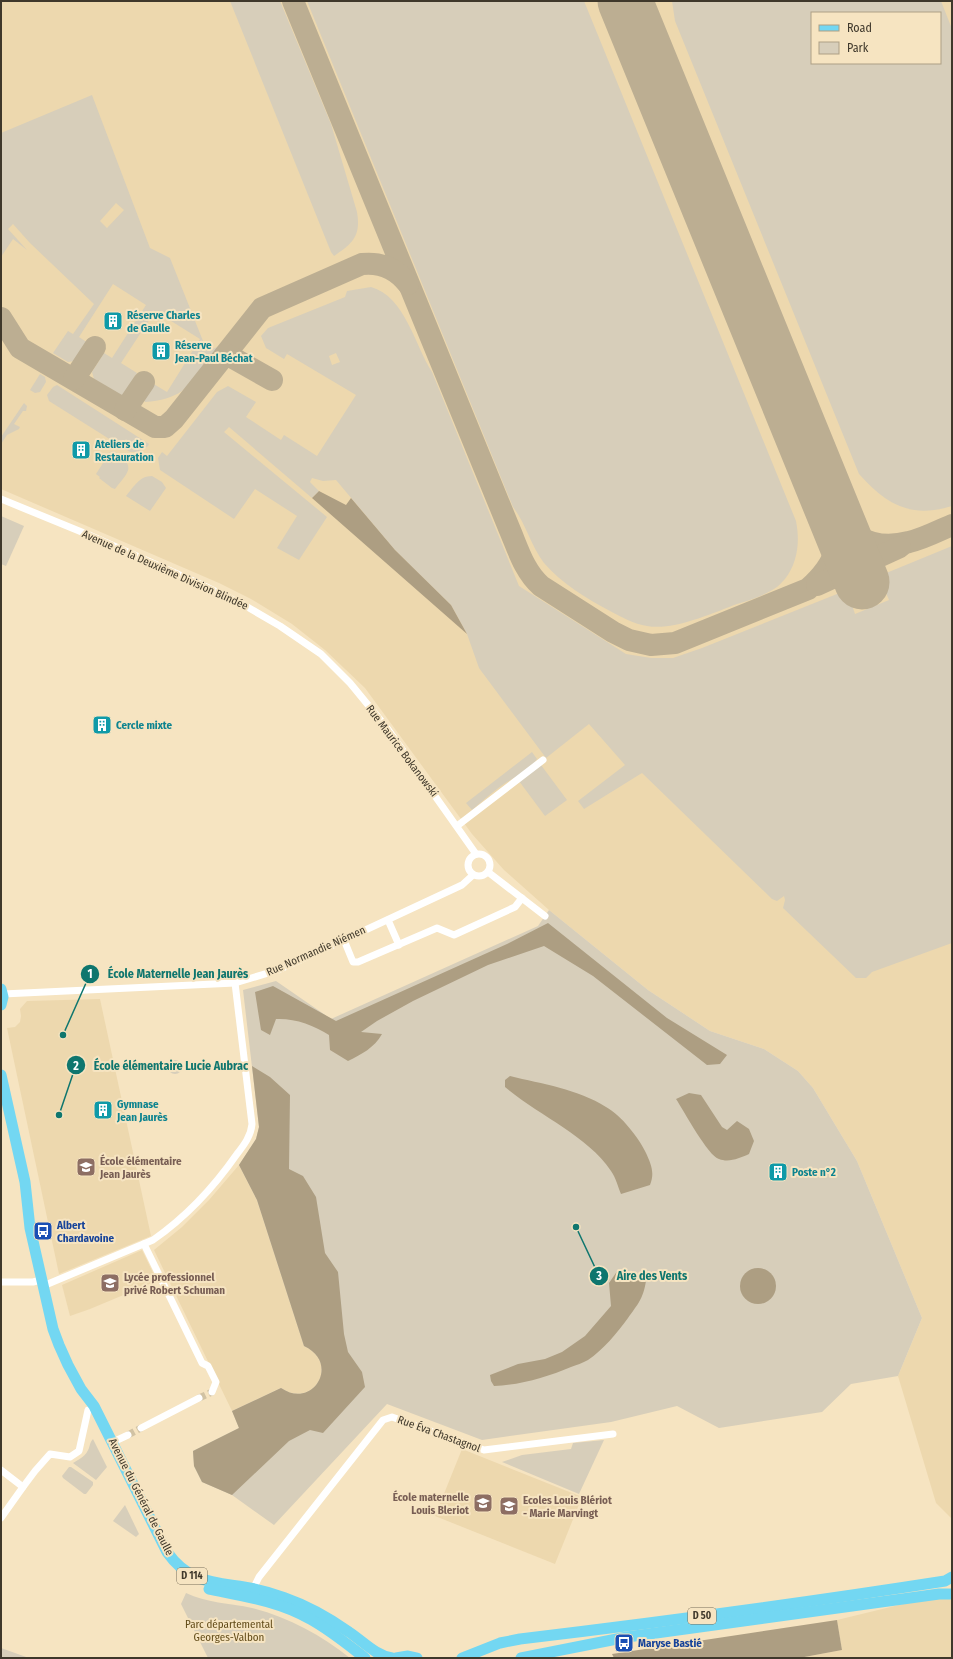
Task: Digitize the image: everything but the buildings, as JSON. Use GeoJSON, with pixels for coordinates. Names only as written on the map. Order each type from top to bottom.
{"type":"FeatureCollection","features":[{"type":"Feature","properties":{"kind":"main road","name":"Avenue du Général de Gaulle"},"geometry":{"type":"LineString","coordinates":[[1,1075],[25,1182],[30,1228],[53,1329],[59,1345],[81,1389],[88,1410],[155,1544],[169,1567],[199,1587],[244,1595],[298,1612],[328,1630],[365,1658]]}},
{"type":"Feature","properties":{"kind":"main road","name":"Avenue du Général de Gaulle"},"geometry":{"type":"LineString","coordinates":[[81,1389],[94,1406],[167,1552],[174,1562],[185,1571],[202,1580],[253,1589],[284,1598],[310,1609],[334,1622],[378,1654],[392,1658]]}},
{"type":"Feature","properties":{"kind":"main road","name":"D 50"},"geometry":{"type":"LineString","coordinates":[[462,1658],[500,1643],[520,1639],[687,1619],[945,1580],[952,1577]]}},
{"type":"Feature","properties":{"kind":"main road","name":"D 50"},"geometry":{"type":"LineString","coordinates":[[521,1658],[538,1656],[627,1637],[939,1594],[952,1594]]}},
{"type":"Feature","properties":{"kind":"main road"},"geometry":{"type":"LineString","coordinates":[[396,1658],[408,1656],[417,1658]]}},
{"type":"Feature","properties":{"kind":"street","name":"Avenue de la Deuxième Division Blindée"},"geometry":{"type":"LineString","coordinates":[[1,499],[89,535],[244,605],[280,626],[321,654]]}},
{"type":"Feature","properties":{"kind":"street","name":"Rue Maurice Bokanowski"},"geometry":{"type":"LineString","coordinates":[[321,654],[350,683],[369,706],[476,854]]}},
{"type":"Feature","properties":{"kind":"street"},"geometry":{"type":"LineString","coordinates":[[457,826],[543,760]]}},
{"type":"Feature","properties":{"kind":"street"},"geometry":{"type":"LineString","coordinates":[[476,854],[484,854],[489,859],[491,866],[488,872],[483,876],[473,874],[469,869],[468,861],[476,854]]}},
{"type":"Feature","properties":{"kind":"street"},"geometry":{"type":"LineString","coordinates":[[488,872],[545,916]]}},
{"type":"Feature","properties":{"kind":"street","name":"Rue Normandie Niémen"},"geometry":{"type":"LineString","coordinates":[[2,996],[235,983],[278,970],[388,920],[462,885],[473,874]]}},
{"type":"Feature","properties":{"kind":"street"},"geometry":{"type":"LineString","coordinates":[[344,940],[353,962],[358,962],[437,928],[454,935],[515,907],[522,898]]}},
{"type":"Feature","properties":{"kind":"street"},"geometry":{"type":"LineString","coordinates":[[388,920],[399,945]]}},
{"type":"Feature","properties":{"kind":"street"},"geometry":{"type":"LineString","coordinates":[[1,1282],[42,1283],[153,1240],[186,1214],[208,1192],[229,1166],[252,1130],[235,983]]}},
{"type":"Feature","properties":{"kind":"street"},"geometry":{"type":"LineString","coordinates":[[144,1244],[202,1363],[208,1366],[216,1382],[212,1392]]}},
{"type":"Feature","properties":{"kind":"street"},"geometry":{"type":"LineString","coordinates":[[141,1428],[199,1398]]}},
{"type":"Feature","properties":{"kind":"street"},"geometry":{"type":"LineString","coordinates":[[1,1518],[35,1471],[50,1454],[70,1457],[79,1451],[88,1410]]}},
{"type":"Feature","properties":{"kind":"street","name":"Rue Éva Chastagnol"},"geometry":{"type":"LineString","coordinates":[[253,1589],[259,1577],[383,1420],[392,1417],[484,1450],[612,1434]]}},
{"type":"Feature","properties":{"kind":"street"},"geometry":{"type":"LineString","coordinates":[[112,1442],[128,1435]]}},
{"type":"Feature","properties":{"kind":"street"},"geometry":{"type":"LineString","coordinates":[[1,1470],[24,1488]]}},
{"type":"Feature","properties":{"kind":"shaded area"},"geometry":{"type":"Polygon","coordinates":[[[1,1],[952,1],[952,1519],[936,1503],[898,1376],[922,1318],[857,1161],[813,1088],[798,1071],[764,1049],[710,1031],[648,990],[549,910],[504,870],[472,834],[365,688],[325,650],[292,624],[251,599],[219,583],[1,489],[1,1]]]}},
{"type":"Feature","properties":{"kind":"shaded area"},"geometry":{"type":"Polygon","coordinates":[[[319,491],[346,505],[351,498],[395,550],[451,605],[467,634],[312,498],[319,491]]]}},
{"type":"Feature","properties":{"kind":"shaded area"},"geometry":{"type":"Polygon","coordinates":[[[548,923],[667,1018],[727,1055],[720,1064],[707,1065],[593,976],[544,946],[488,965],[413,1001],[377,1021],[361,1032],[382,1034],[379,1039],[367,1050],[348,1061],[330,1050],[329,1035],[310,1025],[297,1021],[276,1019],[270,1035],[261,1030],[255,992],[273,986],[336,1021],[507,944],[548,923]]]}},
{"type":"Feature","properties":{"kind":"shaded area"},"geometry":{"type":"Polygon","coordinates":[[[100,999],[151,1236],[59,1274],[7,1028],[15,1027],[20,1022],[20,1009],[27,1001],[100,999]]]}},
{"type":"Feature","properties":{"kind":"shaded area"},"geometry":{"type":"Polygon","coordinates":[[[252,1066],[270,1077],[290,1095],[289,1169],[303,1176],[316,1197],[325,1253],[338,1272],[344,1334],[348,1352],[362,1372],[365,1387],[323,1433],[310,1430],[289,1441],[232,1495],[202,1482],[194,1466],[193,1451],[239,1428],[232,1411],[281,1388],[293,1393],[303,1393],[312,1389],[318,1382],[321,1373],[321,1363],[315,1354],[304,1346],[257,1200],[239,1165],[256,1139],[259,1127],[252,1066]]]}},
{"type":"Feature","properties":{"kind":"shaded area"},"geometry":{"type":"Polygon","coordinates":[[[510,1076],[572,1091],[595,1101],[618,1115],[629,1127],[646,1153],[651,1165],[652,1173],[650,1185],[621,1194],[611,1171],[601,1158],[576,1136],[505,1087],[505,1080],[510,1076]]]}},
{"type":"Feature","properties":{"kind":"shaded area"},"geometry":{"type":"Polygon","coordinates":[[[689,1093],[701,1095],[722,1127],[727,1130],[737,1121],[749,1129],[754,1141],[749,1154],[734,1160],[723,1160],[714,1156],[696,1132],[676,1099],[689,1093]]]}},
{"type":"Feature","properties":{"kind":"shaded area"},"geometry":{"type":"Polygon","coordinates":[[[239,1165],[257,1200],[304,1345],[311,1349],[319,1357],[322,1364],[322,1372],[320,1381],[312,1390],[302,1394],[295,1394],[287,1392],[281,1388],[232,1411],[154,1250],[182,1227],[209,1200],[239,1165]]]}},
{"type":"Feature","properties":{"kind":"shaded area","name":"Lycée professionnel privé Robert Schuman"},"geometry":{"type":"Polygon","coordinates":[[[142,1250],[157,1281],[70,1316],[62,1285],[142,1250]]]}},
{"type":"Feature","properties":{"kind":"shaded area"},"geometry":{"type":"Polygon","coordinates":[[[762,1268],[771,1273],[775,1279],[775,1293],[771,1299],[762,1304],[754,1304],[745,1299],[741,1293],[740,1282],[745,1273],[751,1269],[762,1268]]]}},
{"type":"Feature","properties":{"kind":"shaded area"},"geometry":{"type":"Polygon","coordinates":[[[618,1270],[635,1273],[646,1281],[645,1287],[640,1301],[624,1324],[594,1356],[586,1361],[534,1380],[494,1386],[490,1375],[518,1364],[545,1359],[562,1352],[585,1336],[611,1306],[609,1283],[618,1270]]]}},
{"type":"Feature","properties":{"kind":"shaded area","name":"Ecoles Louis Blériot - Marie Marvingt"},"geometry":{"type":"Polygon","coordinates":[[[462,1449],[582,1497],[555,1564],[435,1516],[462,1449]]]}},
{"type":"Feature","properties":{"kind":"shaded area"},"geometry":{"type":"Polygon","coordinates":[[[944,1594],[952,1598],[952,1658],[799,1658],[842,1650],[837,1620],[944,1594]]]}},
{"type":"Feature","properties":{"kind":"shaded area"},"geometry":{"type":"Polygon","coordinates":[[[837,1620],[842,1650],[799,1658],[614,1658],[612,1654],[837,1620]]]}},
{"type":"Feature","properties":{"kind":"green space"},"geometry":{"type":"Polygon","coordinates":[[[230,1],[280,1],[331,124],[357,212],[358,220],[358,227],[351,243],[334,256],[331,252],[230,1]]]}},
{"type":"Feature","properties":{"kind":"green space"},"geometry":{"type":"Polygon","coordinates":[[[307,1],[584,1],[796,521],[798,544],[793,566],[785,579],[777,587],[756,598],[681,624],[657,627],[647,626],[628,620],[592,601],[566,584],[544,563],[513,507],[307,1]]]}},
{"type":"Feature","properties":{"kind":"green space"},"geometry":{"type":"Polygon","coordinates":[[[672,1],[941,1],[952,29],[952,506],[937,510],[924,511],[900,506],[889,501],[869,485],[859,474],[675,21],[672,1]]]}},
{"type":"Feature","properties":{"kind":"green space"},"geometry":{"type":"Polygon","coordinates":[[[92,95],[150,248],[170,258],[207,351],[220,346],[217,353],[195,379],[182,391],[166,399],[156,401],[145,402],[143,398],[152,383],[167,392],[200,339],[155,311],[121,363],[137,373],[133,379],[137,382],[128,395],[122,396],[94,379],[92,372],[104,353],[112,358],[146,305],[113,284],[79,337],[88,343],[75,361],[68,362],[53,353],[68,331],[73,334],[94,304],[30,243],[13,224],[8,229],[27,250],[13,239],[1,257],[1,133],[92,95]],[[116,203],[100,221],[107,228],[124,210],[116,203]]]}},
{"type":"Feature","properties":{"kind":"green space"},"geometry":{"type":"Polygon","coordinates":[[[371,287],[383,292],[401,311],[408,323],[432,372],[519,586],[626,654],[651,658],[673,658],[702,648],[847,590],[855,614],[889,600],[879,576],[952,546],[952,943],[872,972],[866,978],[856,978],[783,908],[785,900],[784,896],[777,901],[772,899],[642,773],[584,809],[578,801],[625,765],[589,724],[546,758],[479,668],[467,634],[451,605],[395,550],[336,480],[323,481],[312,478],[310,482],[319,491],[312,498],[229,427],[224,432],[327,517],[299,560],[277,548],[297,516],[255,489],[234,519],[160,470],[158,458],[162,452],[167,456],[217,392],[228,386],[256,402],[246,417],[281,440],[284,435],[317,456],[356,395],[287,354],[284,359],[266,348],[261,336],[268,328],[345,297],[347,291],[371,287]],[[336,353],[329,356],[332,365],[340,362],[336,353]]]}},
{"type":"Feature","properties":{"kind":"green space"},"geometry":{"type":"Polygon","coordinates":[[[40,374],[45,377],[46,382],[40,392],[35,393],[30,390],[40,374]]]}},
{"type":"Feature","properties":{"kind":"green space"},"geometry":{"type":"Polygon","coordinates":[[[57,385],[149,444],[148,446],[139,452],[130,452],[49,401],[47,395],[53,387],[57,385]]]}},
{"type":"Feature","properties":{"kind":"green space"},"geometry":{"type":"Polygon","coordinates":[[[24,403],[27,406],[26,411],[23,411],[14,424],[20,427],[19,429],[7,435],[1,444],[1,437],[24,403]]]}},
{"type":"Feature","properties":{"kind":"green space"},"geometry":{"type":"Polygon","coordinates":[[[114,451],[126,461],[128,465],[127,473],[115,489],[99,478],[100,477],[96,474],[110,452],[114,451]]]}},
{"type":"Feature","properties":{"kind":"green space"},"geometry":{"type":"Polygon","coordinates":[[[147,476],[152,476],[162,482],[166,488],[150,511],[126,496],[140,480],[147,476]]]}},
{"type":"Feature","properties":{"kind":"green space"},"geometry":{"type":"Polygon","coordinates":[[[1,516],[24,526],[6,566],[1,564],[1,516]]]}},
{"type":"Feature","properties":{"kind":"green space"},"geometry":{"type":"Polygon","coordinates":[[[532,752],[537,759],[529,768],[502,785],[472,810],[466,803],[532,752]]]}},
{"type":"Feature","properties":{"kind":"green space"},"geometry":{"type":"Polygon","coordinates":[[[541,765],[567,800],[545,816],[519,781],[541,765]]]}},
{"type":"Feature","properties":{"kind":"green space"},"geometry":{"type":"Polygon","coordinates":[[[549,910],[648,990],[710,1031],[764,1049],[798,1071],[813,1088],[857,1161],[922,1318],[898,1376],[851,1384],[822,1412],[719,1428],[677,1406],[611,1422],[482,1440],[387,1404],[274,1525],[232,1495],[202,1482],[194,1466],[193,1451],[239,1428],[232,1411],[281,1388],[293,1393],[303,1393],[312,1389],[318,1382],[321,1373],[321,1363],[315,1354],[304,1346],[257,1200],[239,1165],[256,1139],[259,1127],[243,990],[276,981],[331,1019],[538,926],[549,910]]]}},
{"type":"Feature","properties":{"kind":"green space"},"geometry":{"type":"Polygon","coordinates":[[[175,1060],[180,1062],[182,1067],[180,1072],[175,1074],[170,1072],[168,1067],[170,1062],[175,1060]]]}},
{"type":"Feature","properties":{"kind":"green space"},"geometry":{"type":"Polygon","coordinates":[[[93,1439],[107,1467],[96,1480],[73,1463],[86,1453],[93,1439]]]}},
{"type":"Feature","properties":{"kind":"green space"},"geometry":{"type":"Polygon","coordinates":[[[604,1440],[579,1494],[502,1462],[522,1455],[571,1449],[573,1443],[604,1440]]]}},
{"type":"Feature","properties":{"kind":"green space"},"geometry":{"type":"Polygon","coordinates":[[[69,1467],[93,1482],[93,1485],[86,1494],[63,1478],[62,1476],[69,1467]]]}},
{"type":"Feature","properties":{"kind":"green space"},"geometry":{"type":"Polygon","coordinates":[[[125,1505],[139,1534],[136,1537],[113,1521],[125,1505]]]}},
{"type":"Feature","properties":{"kind":"green space","name":"Parc départemental Georges-Valbon"},"geometry":{"type":"Polygon","coordinates":[[[186,1593],[202,1599],[252,1608],[278,1616],[316,1634],[350,1658],[208,1658],[181,1604],[186,1593]]]}},
{"type":"Feature","properties":{"kind":"green space"},"geometry":{"type":"Polygon","coordinates":[[[1,1648],[29,1658],[1,1658],[1,1648]]]}},
{"type":"Feature","properties":{"kind":"taxiway"},"geometry":{"type":"LineString","coordinates":[[293,1],[519,552],[530,574],[541,586],[613,632],[629,640],[651,645],[675,643],[808,589],[827,569],[835,551],[835,530],[830,504]]}},
{"type":"Feature","properties":{"kind":"taxiway"},"geometry":{"type":"LineString","coordinates":[[633,1],[634,13],[640,36]]}},
{"type":"Feature","properties":{"kind":"taxiway"},"geometry":{"type":"LineString","coordinates":[[1,318],[20,348],[155,427],[165,427],[174,419],[262,308],[362,264],[376,264],[388,267],[403,278],[408,284]]}},
{"type":"Feature","properties":{"kind":"taxiway"},"geometry":{"type":"LineString","coordinates":[[74,379],[95,347]]}},
{"type":"Feature","properties":{"kind":"taxiway"},"geometry":{"type":"LineString","coordinates":[[226,354],[272,380]]}},
{"type":"Feature","properties":{"kind":"taxiway"},"geometry":{"type":"LineString","coordinates":[[125,410],[144,382]]}},
{"type":"Feature","properties":{"kind":"taxiway"},"geometry":{"type":"LineString","coordinates":[[833,510],[847,528],[856,535],[865,540],[885,545],[914,541],[952,525]]}},
{"type":"Feature","properties":{"kind":"taxiway"},"geometry":{"type":"LineString","coordinates":[[817,585],[900,547]]}},
{"type":"Feature","properties":{"kind":"runway"},"geometry":{"type":"LineString","coordinates":[[625,1],[862,582]]}},
{"type":"Feature","properties":{"kind":"tunnel"},"geometry":{"type":"LineString","coordinates":[[199,1398],[212,1392]]}},
{"type":"Feature","properties":{"kind":"tunnel"},"geometry":{"type":"LineString","coordinates":[[128,1435],[141,1428]]}},
{"type":"Feature","properties":{"kind":"place","name":"Réserve Charles de Gaulle"},"geometry":{"type":"Point","coordinates":[113,321]}},
{"type":"Feature","properties":{"kind":"place","name":"Réserve Jean-Paul Béchat"},"geometry":{"type":"Point","coordinates":[161,351]}},
{"type":"Feature","properties":{"kind":"place","name":"Ateliers de Restauration"},"geometry":{"type":"Point","coordinates":[81,450]}},
{"type":"Feature","properties":{"kind":"place","name":"Cercle mixte"},"geometry":{"type":"Point","coordinates":[102,725]}},
{"type":"Feature","properties":{"kind":"place","name":"École Maternelle Jean Jaurès"},"geometry":{"type":"Point","coordinates":[63,1035]}},
{"type":"Feature","properties":{"kind":"place","name":"Gymnase Jean Jaurès"},"geometry":{"type":"Point","coordinates":[103,1110]}},
{"type":"Feature","properties":{"kind":"place","name":"École élémentaire Lucie Aubrac"},"geometry":{"type":"Point","coordinates":[59,1115]}},
{"type":"Feature","properties":{"kind":"place","name":"École élémentaire Jean Jaurès"},"geometry":{"type":"Point","coordinates":[86,1167]}},
{"type":"Feature","properties":{"kind":"place","name":"Poste n°2"},"geometry":{"type":"Point","coordinates":[778,1172]}},
{"type":"Feature","properties":{"kind":"place","name":"Aire des Vents"},"geometry":{"type":"Point","coordinates":[576,1227]}},
{"type":"Feature","properties":{"kind":"place","name":"Albert Chardavoine"},"geometry":{"type":"Point","coordinates":[43,1231]}},
{"type":"Feature","properties":{"kind":"place","name":"Lycée professionnel privé Robert Schuman"},"geometry":{"type":"Point","coordinates":[110,1283]}},
{"type":"Feature","properties":{"kind":"place","name":"École maternelle Louis Bleriot"},"geometry":{"type":"Point","coordinates":[483,1503]}},
{"type":"Feature","properties":{"kind":"place","name":"Ecoles Louis Blériot - Marie Marvingt"},"geometry":{"type":"Point","coordinates":[509,1506]}},
{"type":"Feature","properties":{"kind":"place","name":"Maryse Bastié"},"geometry":{"type":"Point","coordinates":[624,1643]}}]}
